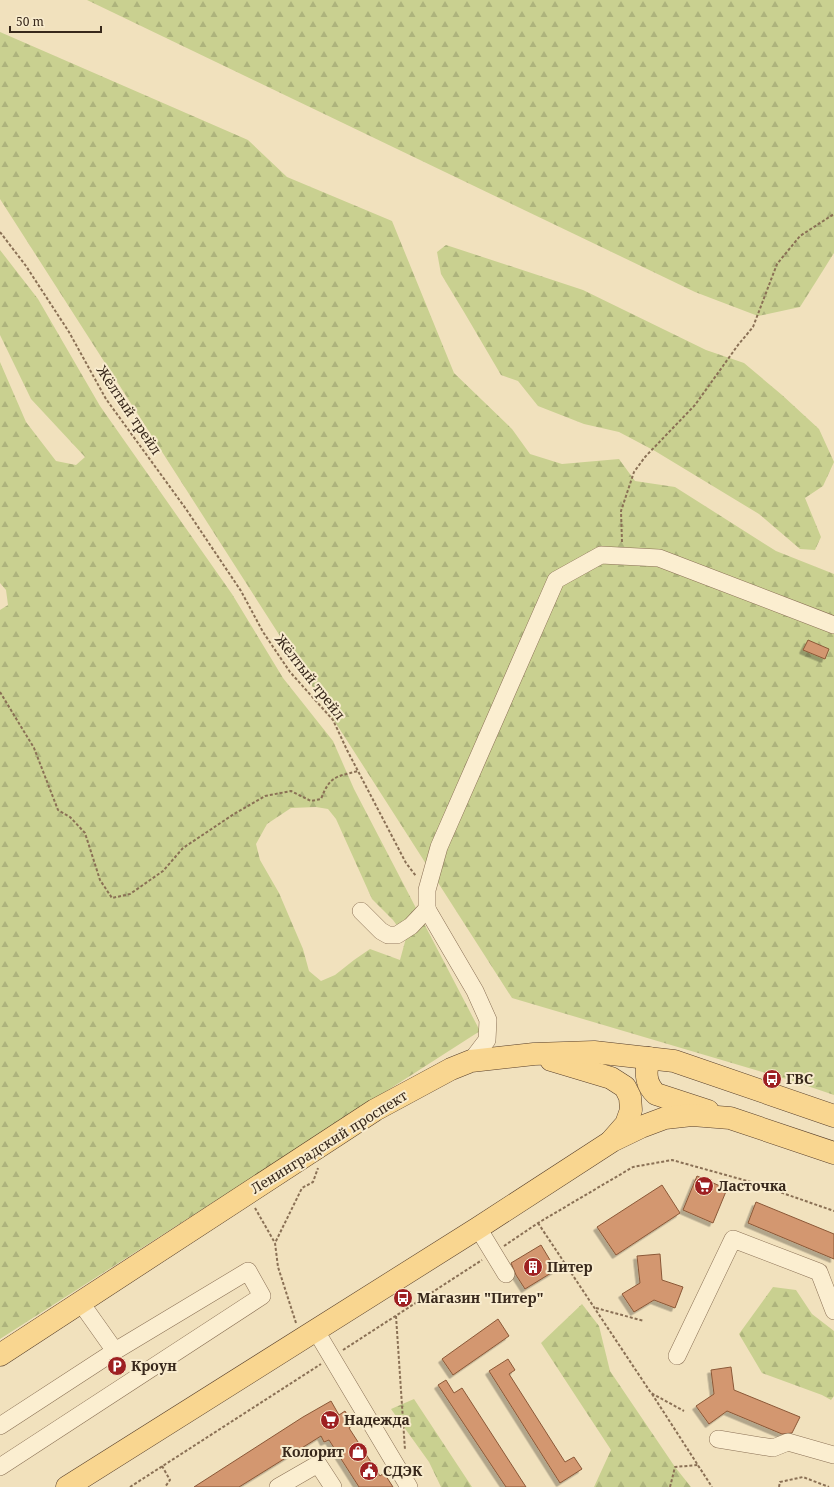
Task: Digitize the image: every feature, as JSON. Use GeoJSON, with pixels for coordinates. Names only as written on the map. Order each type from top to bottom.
{"type":"FeatureCollection","features":[{"type":"Feature","properties":{"kind":"main road","name":"Ленинградский проспект"},"geometry":{"type":"LineString","coordinates":[[0,1355],[375,1110],[451,1069],[470,1062],[534,1054],[594,1052],[674,1061],[834,1116]]}},
{"type":"Feature","properties":{"kind":"main road"},"geometry":{"type":"LineString","coordinates":[[534,1054],[611,1078],[625,1087],[630,1097],[631,1110],[626,1124],[612,1141]]}},
{"type":"Feature","properties":{"kind":"main road"},"geometry":{"type":"LineString","coordinates":[[649,1058],[646,1068],[646,1079],[651,1089],[656,1094],[834,1153]]}},
{"type":"Feature","properties":{"kind":"main road"},"geometry":{"type":"LineString","coordinates":[[67,1487],[309,1336],[612,1141],[641,1127],[665,1118],[692,1115],[730,1118]]}},
{"type":"Feature","properties":{"kind":"lane"},"geometry":{"type":"LineString","coordinates":[[470,1062],[487,1040],[488,1020],[475,991],[427,910],[427,890],[439,847],[556,580],[601,555],[659,558],[834,625]]}},
{"type":"Feature","properties":{"kind":"lane"},"geometry":{"type":"LineString","coordinates":[[361,911],[388,936],[397,935],[411,926],[427,910]]}},
{"type":"Feature","properties":{"kind":"lane"},"geometry":{"type":"LineString","coordinates":[[478,1228],[506,1274]]}},
{"type":"Feature","properties":{"kind":"lane"},"geometry":{"type":"LineString","coordinates":[[676,1356],[734,1239],[819,1272],[834,1311]]}},
{"type":"Feature","properties":{"kind":"lane"},"geometry":{"type":"LineString","coordinates":[[0,1426],[115,1351],[248,1271],[262,1296],[0,1468]]}},
{"type":"Feature","properties":{"kind":"lane"},"geometry":{"type":"LineString","coordinates":[[81,1303],[115,1351]]}},
{"type":"Feature","properties":{"kind":"lane"},"geometry":{"type":"LineString","coordinates":[[309,1336],[332,1357],[409,1487]]}},
{"type":"Feature","properties":{"kind":"lane"},"geometry":{"type":"LineString","coordinates":[[718,1439],[773,1448],[788,1442],[834,1456]]}},
{"type":"Feature","properties":{"kind":"lane"},"geometry":{"type":"LineString","coordinates":[[278,1487],[318,1464],[332,1487]]}},
{"type":"Feature","properties":{"kind":"path"},"geometry":{"type":"LineString","coordinates":[[622,556],[621,511],[634,472],[644,457],[695,405],[738,345],[753,327],[777,264],[800,236],[834,214]]}},
{"type":"Feature","properties":{"kind":"path","name":"Жёлтый трейл"},"geometry":{"type":"LineString","coordinates":[[0,232],[26,266],[69,332],[106,399],[186,509],[240,591],[263,632],[290,672],[333,720],[406,863],[427,890]]}},
{"type":"Feature","properties":{"kind":"path"},"geometry":{"type":"LineString","coordinates":[[0,692],[34,748],[58,810],[70,817],[86,833],[100,880],[112,898],[130,894],[163,871],[184,848],[234,814],[265,796],[291,791],[311,801],[321,799],[327,785],[337,776],[358,771]]}},
{"type":"Feature","properties":{"kind":"path"},"geometry":{"type":"LineString","coordinates":[[276,1243],[302,1188],[313,1182],[318,1166],[319,1147]]}},
{"type":"Feature","properties":{"kind":"path"},"geometry":{"type":"LineString","coordinates":[[130,1487],[538,1224],[634,1167],[672,1160],[751,1182],[834,1210]]}},
{"type":"Feature","properties":{"kind":"path"},"geometry":{"type":"LineString","coordinates":[[247,1194],[276,1243],[278,1267],[309,1336]]}},
{"type":"Feature","properties":{"kind":"path"},"geometry":{"type":"LineString","coordinates":[[538,1224],[712,1487]]}},
{"type":"Feature","properties":{"kind":"path"},"geometry":{"type":"LineString","coordinates":[[595,1308],[644,1321]]}},
{"type":"Feature","properties":{"kind":"path"},"geometry":{"type":"LineString","coordinates":[[396,1316],[405,1452]]}},
{"type":"Feature","properties":{"kind":"path"},"geometry":{"type":"LineString","coordinates":[[651,1393],[684,1410]]}},
{"type":"Feature","properties":{"kind":"path"},"geometry":{"type":"LineString","coordinates":[[670,1487],[675,1467],[698,1465]]}},
{"type":"Feature","properties":{"kind":"path"},"geometry":{"type":"LineString","coordinates":[[162,1466],[170,1480],[165,1487]]}},
{"type":"Feature","properties":{"kind":"path"},"geometry":{"type":"LineString","coordinates":[[779,1487],[780,1482],[803,1477],[829,1487]]}},
{"type":"Feature","properties":{"kind":"green space"},"geometry":{"type":"Polygon","coordinates":[[[87,0],[834,0],[834,253],[800,307],[758,316],[695,292],[87,0]]]}},
{"type":"Feature","properties":{"kind":"green space"},"geometry":{"type":"Polygon","coordinates":[[[0,32],[248,140],[287,177],[392,221],[454,373],[512,429],[530,454],[562,464],[619,459],[635,481],[675,487],[776,551],[834,574],[834,1095],[793,1081],[512,998],[0,199],[0,32]]]}},
{"type":"Feature","properties":{"kind":"green space"},"geometry":{"type":"Polygon","coordinates":[[[446,245],[583,290],[706,350],[744,363],[819,429],[834,462],[823,486],[805,498],[821,537],[815,550],[800,549],[759,514],[655,451],[619,432],[584,424],[538,406],[518,381],[501,375],[441,274],[437,252],[446,245]]]}},
{"type":"Feature","properties":{"kind":"green space"},"geometry":{"type":"Polygon","coordinates":[[[0,250],[38,299],[100,406],[232,594],[283,678],[333,741],[354,789],[480,1031],[0,1339],[0,610],[8,605],[6,590],[0,583],[0,362],[26,422],[56,461],[76,465],[85,457],[31,399],[0,335],[0,250]],[[316,807],[291,808],[267,824],[256,844],[260,860],[279,893],[303,949],[309,971],[321,981],[335,975],[370,949],[400,960],[406,938],[393,920],[372,899],[336,819],[328,809],[316,807]]]}},
{"type":"Feature","properties":{"kind":"green space"},"geometry":{"type":"Polygon","coordinates":[[[773,1287],[796,1290],[812,1314],[834,1331],[834,1396],[831,1400],[822,1395],[762,1373],[739,1334],[773,1287]]]}},
{"type":"Feature","properties":{"kind":"green space"},"geometry":{"type":"Polygon","coordinates":[[[582,1304],[599,1326],[610,1371],[675,1467],[691,1487],[594,1487],[611,1450],[541,1343],[582,1304]]]}},
{"type":"Feature","properties":{"kind":"green space"},"geometry":{"type":"Polygon","coordinates":[[[414,1399],[472,1487],[441,1487],[429,1462],[391,1409],[414,1399]]]}},
{"type":"Feature","properties":{"kind":"building"},"geometry":{"type":"Polygon","coordinates":[[[808,640],[829,649],[825,659],[803,650],[808,640]]]}},
{"type":"Feature","properties":{"kind":"building"},"geometry":{"type":"Polygon","coordinates":[[[697,1176],[727,1189],[713,1223],[683,1210],[697,1176]]]}},
{"type":"Feature","properties":{"kind":"building"},"geometry":{"type":"Polygon","coordinates":[[[662,1185],[680,1213],[616,1255],[597,1227],[662,1185]]]}},
{"type":"Feature","properties":{"kind":"building"},"geometry":{"type":"Polygon","coordinates":[[[756,1202],[834,1234],[834,1259],[748,1223],[756,1202]]]}},
{"type":"Feature","properties":{"kind":"building","name":"Питер"},"geometry":{"type":"Polygon","coordinates":[[[541,1245],[556,1270],[525,1289],[516,1275],[511,1263],[541,1245]]]}},
{"type":"Feature","properties":{"kind":"building"},"geometry":{"type":"Polygon","coordinates":[[[660,1254],[662,1280],[683,1287],[675,1308],[654,1300],[634,1312],[622,1294],[640,1283],[637,1256],[660,1254]]]}},
{"type":"Feature","properties":{"kind":"building"},"geometry":{"type":"Polygon","coordinates":[[[498,1319],[509,1336],[453,1375],[442,1359],[498,1319]]]}},
{"type":"Feature","properties":{"kind":"building"},"geometry":{"type":"Polygon","coordinates":[[[508,1359],[515,1370],[509,1374],[565,1462],[574,1457],[582,1469],[560,1483],[489,1371],[508,1359]]]}},
{"type":"Feature","properties":{"kind":"building"},"geometry":{"type":"Polygon","coordinates":[[[731,1367],[734,1390],[800,1417],[792,1433],[782,1434],[727,1411],[709,1424],[696,1406],[714,1394],[711,1370],[731,1367]]]}},
{"type":"Feature","properties":{"kind":"building"},"geometry":{"type":"Polygon","coordinates":[[[446,1380],[454,1393],[462,1388],[526,1487],[506,1487],[438,1385],[446,1380]]]}},
{"type":"Feature","properties":{"kind":"building"},"geometry":{"type":"Polygon","coordinates":[[[331,1401],[339,1415],[345,1411],[353,1425],[349,1428],[380,1476],[384,1473],[393,1487],[359,1487],[329,1440],[324,1442],[321,1436],[239,1487],[194,1487],[303,1417],[331,1401]]]}},
{"type":"Feature","properties":{"kind":"place","name":"ГВС"},"geometry":{"type":"Point","coordinates":[772,1079]}},
{"type":"Feature","properties":{"kind":"place","name":"Ласточка"},"geometry":{"type":"Point","coordinates":[704,1186]}},
{"type":"Feature","properties":{"kind":"place","name":"Питер"},"geometry":{"type":"Point","coordinates":[533,1267]}},
{"type":"Feature","properties":{"kind":"place","name":"Магазин \"Питер\""},"geometry":{"type":"Point","coordinates":[403,1298]}},
{"type":"Feature","properties":{"kind":"place","name":"Кроун"},"geometry":{"type":"Point","coordinates":[117,1366]}},
{"type":"Feature","properties":{"kind":"place","name":"Надежда"},"geometry":{"type":"Point","coordinates":[330,1420]}},
{"type":"Feature","properties":{"kind":"place","name":"Колорит"},"geometry":{"type":"Point","coordinates":[358,1452]}},
{"type":"Feature","properties":{"kind":"place","name":"СДЭК"},"geometry":{"type":"Point","coordinates":[369,1471]}}]}
